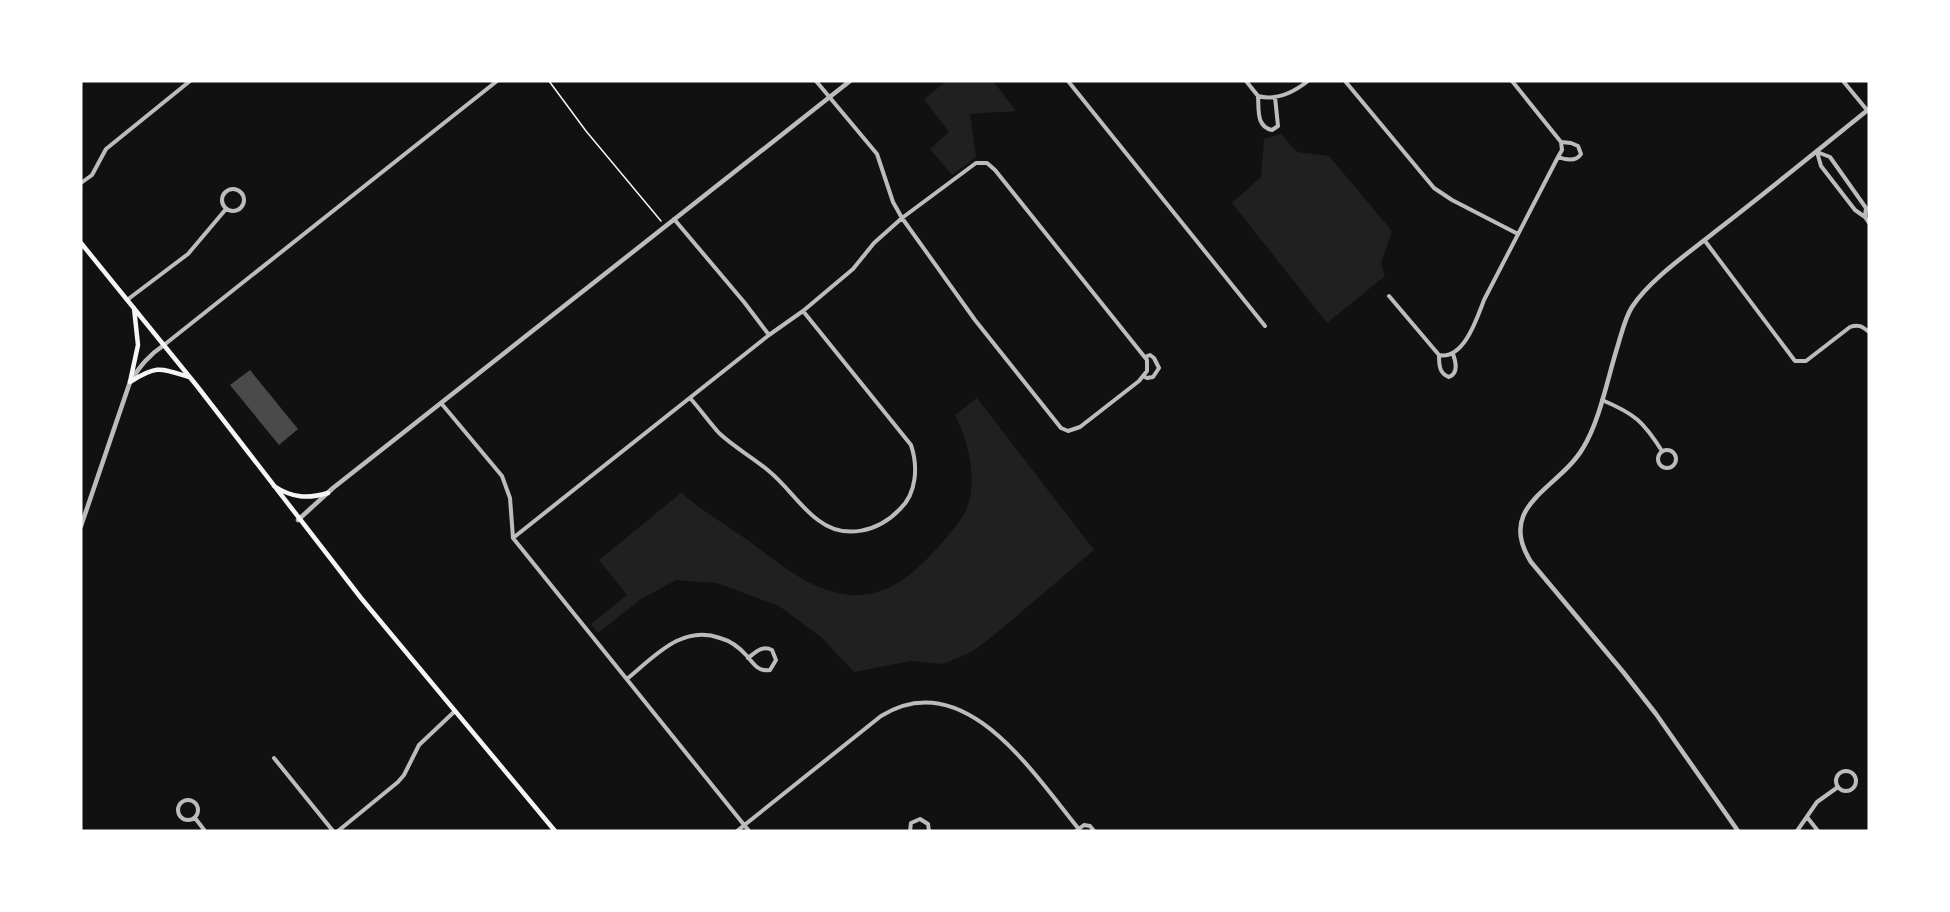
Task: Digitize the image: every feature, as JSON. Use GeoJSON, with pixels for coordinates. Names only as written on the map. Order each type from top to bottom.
{"type":"FeatureCollection","features":[{"type":"Feature","properties":{"kind":"main road"},"geometry":{"type":"LineString","coordinates":[[81,243],[190,378],[298,520],[378,620],[555,831]]}},
{"type":"Feature","properties":{"kind":"main road"},"geometry":{"type":"LineString","coordinates":[[130,382],[138,345],[134,308]]}},
{"type":"Feature","properties":{"kind":"main road"},"geometry":{"type":"LineString","coordinates":[[130,382],[150,370],[158,369],[190,378]]}},
{"type":"Feature","properties":{"kind":"main road"},"geometry":{"type":"LineString","coordinates":[[271,483],[293,496],[306,498],[328,493]]}},
{"type":"Feature","properties":{"kind":"street"},"geometry":{"type":"LineString","coordinates":[[81,183],[92,175],[106,149],[190,81]]}},
{"type":"Feature","properties":{"kind":"street"},"geometry":{"type":"LineString","coordinates":[[81,526],[130,382],[140,365],[151,353],[497,81]]}},
{"type":"Feature","properties":{"kind":"street"},"geometry":{"type":"LineString","coordinates":[[513,538],[802,311],[853,269],[874,243],[902,218],[976,163],[991,165],[1147,360],[1148,371],[1080,427],[1068,431],[1061,428],[975,320],[902,218],[893,202],[878,154],[816,81]]}},
{"type":"Feature","properties":{"kind":"street"},"geometry":{"type":"LineString","coordinates":[[298,520],[328,493],[441,403],[850,81]]}},
{"type":"Feature","properties":{"kind":"street"},"geometry":{"type":"LineString","coordinates":[[1068,81],[1265,326]]}},
{"type":"Feature","properties":{"kind":"street"},"geometry":{"type":"LineString","coordinates":[[1246,81],[1258,96],[1260,122],[1264,128],[1272,130],[1278,126],[1273,98]]}},
{"type":"Feature","properties":{"kind":"street"},"geometry":{"type":"LineString","coordinates":[[1258,96],[1273,98],[1295,90],[1308,81]]}},
{"type":"Feature","properties":{"kind":"street"},"geometry":{"type":"LineString","coordinates":[[1345,81],[1434,188],[1452,200],[1518,234]]}},
{"type":"Feature","properties":{"kind":"street"},"geometry":{"type":"LineString","coordinates":[[1442,356],[1452,354],[1464,344],[1484,300],[1562,150],[1562,142],[1512,81]]}},
{"type":"Feature","properties":{"kind":"street"},"geometry":{"type":"LineString","coordinates":[[1738,831],[1656,714],[1539,574],[1521,543],[1521,521],[1530,503],[1572,464],[1584,446],[1594,424],[1625,321],[1631,309],[1649,286],[1868,110],[1843,81]]}},
{"type":"Feature","properties":{"kind":"street"},"geometry":{"type":"LineString","coordinates":[[1558,157],[1565,160],[1573,159],[1578,158],[1581,154],[1578,146],[1562,142]]}},
{"type":"Feature","properties":{"kind":"street"},"geometry":{"type":"LineString","coordinates":[[1817,152],[1821,166],[1855,210],[1869,223]]}},
{"type":"Feature","properties":{"kind":"street"},"geometry":{"type":"LineString","coordinates":[[1817,152],[1830,157],[1866,208],[1865,217]]}},
{"type":"Feature","properties":{"kind":"street"},"geometry":{"type":"LineString","coordinates":[[232,190],[240,192],[244,200],[242,207],[233,211],[226,209],[223,203],[225,193],[232,190]]}},
{"type":"Feature","properties":{"kind":"street"},"geometry":{"type":"LineString","coordinates":[[127,300],[188,254],[226,209]]}},
{"type":"Feature","properties":{"kind":"street"},"geometry":{"type":"LineString","coordinates":[[674,219],[769,335]]}},
{"type":"Feature","properties":{"kind":"street"},"geometry":{"type":"LineString","coordinates":[[1705,241],[1795,361],[1806,361],[1850,327],[1861,326],[1869,332]]}},
{"type":"Feature","properties":{"kind":"street"},"geometry":{"type":"LineString","coordinates":[[1389,296],[1442,356],[1441,371],[1449,377],[1456,370],[1456,362],[1452,354]]}},
{"type":"Feature","properties":{"kind":"street"},"geometry":{"type":"LineString","coordinates":[[690,398],[718,432],[769,470],[818,520],[830,528],[843,531],[869,530],[893,517],[904,506],[914,484],[915,464],[911,445],[802,311]]}},
{"type":"Feature","properties":{"kind":"street"},"geometry":{"type":"LineString","coordinates":[[1143,376],[1154,377],[1159,368],[1155,358],[1144,357]]}},
{"type":"Feature","properties":{"kind":"street"},"geometry":{"type":"LineString","coordinates":[[1601,399],[1637,418],[1646,426],[1662,451]]}},
{"type":"Feature","properties":{"kind":"street"},"geometry":{"type":"LineString","coordinates":[[441,403],[502,476],[510,498],[513,538],[749,831]]}},
{"type":"Feature","properties":{"kind":"street"},"geometry":{"type":"LineString","coordinates":[[1669,450],[1675,454],[1677,461],[1672,468],[1665,469],[1660,465],[1658,459],[1662,451],[1669,450]]}},
{"type":"Feature","properties":{"kind":"street"},"geometry":{"type":"LineString","coordinates":[[627,679],[668,644],[690,635],[705,634],[728,640],[758,669],[766,670],[773,667],[776,660],[772,650],[764,648],[760,648],[748,657]]}},
{"type":"Feature","properties":{"kind":"street"},"geometry":{"type":"LineString","coordinates":[[737,831],[881,716],[904,704],[924,702],[953,706],[972,716],[992,731],[1011,747],[1077,829],[1087,825],[1094,831]]}},
{"type":"Feature","properties":{"kind":"street"},"geometry":{"type":"LineString","coordinates":[[338,831],[398,782],[419,745],[455,711]]}},
{"type":"Feature","properties":{"kind":"street"},"geometry":{"type":"LineString","coordinates":[[274,758],[333,831]]}},
{"type":"Feature","properties":{"kind":"street"},"geometry":{"type":"LineString","coordinates":[[1846,770],[1856,778],[1852,789],[1845,791],[1838,787],[1836,778],[1838,774],[1846,770]]}},
{"type":"Feature","properties":{"kind":"street"},"geometry":{"type":"LineString","coordinates":[[1797,831],[1817,802],[1838,787]]}},
{"type":"Feature","properties":{"kind":"street"},"geometry":{"type":"LineString","coordinates":[[189,800],[195,803],[198,809],[195,818],[185,820],[180,816],[178,810],[181,804],[189,800]]}},
{"type":"Feature","properties":{"kind":"street"},"geometry":{"type":"LineString","coordinates":[[1807,817],[1818,831]]}},
{"type":"Feature","properties":{"kind":"street"},"geometry":{"type":"LineString","coordinates":[[195,818],[206,831]]}},
{"type":"Feature","properties":{"kind":"street"},"geometry":{"type":"LineString","coordinates":[[910,831],[911,823],[920,819],[926,822],[928,831]]}},
{"type":"Feature","properties":{"kind":"path"},"geometry":{"type":"LineString","coordinates":[[549,81],[586,131],[662,221]]}},
{"type":"Feature","properties":{"kind":"shaded area"},"geometry":{"type":"Polygon","coordinates":[[[947,81],[993,81],[1016,111],[970,114],[976,157],[952,175],[930,149],[949,132],[924,99],[947,81]]]}},
{"type":"Feature","properties":{"kind":"shaded area"},"geometry":{"type":"Polygon","coordinates":[[[1281,134],[1297,152],[1329,156],[1392,231],[1381,263],[1385,276],[1327,323],[1232,203],[1261,177],[1264,139],[1281,134]]]}},
{"type":"Feature","properties":{"kind":"shaded area"},"geometry":{"type":"Polygon","coordinates":[[[977,398],[1094,550],[973,651],[943,664],[911,661],[854,672],[821,637],[779,606],[717,583],[676,580],[641,599],[598,633],[591,624],[627,595],[599,560],[681,493],[782,566],[816,586],[843,594],[859,595],[874,593],[901,581],[936,550],[958,524],[967,508],[972,485],[970,460],[964,436],[955,415],[977,398]]]}},
{"type":"Feature","properties":{"kind":"building"},"geometry":{"type":"Polygon","coordinates":[[[250,370],[298,429],[279,445],[230,385],[250,370]]]}}]}
